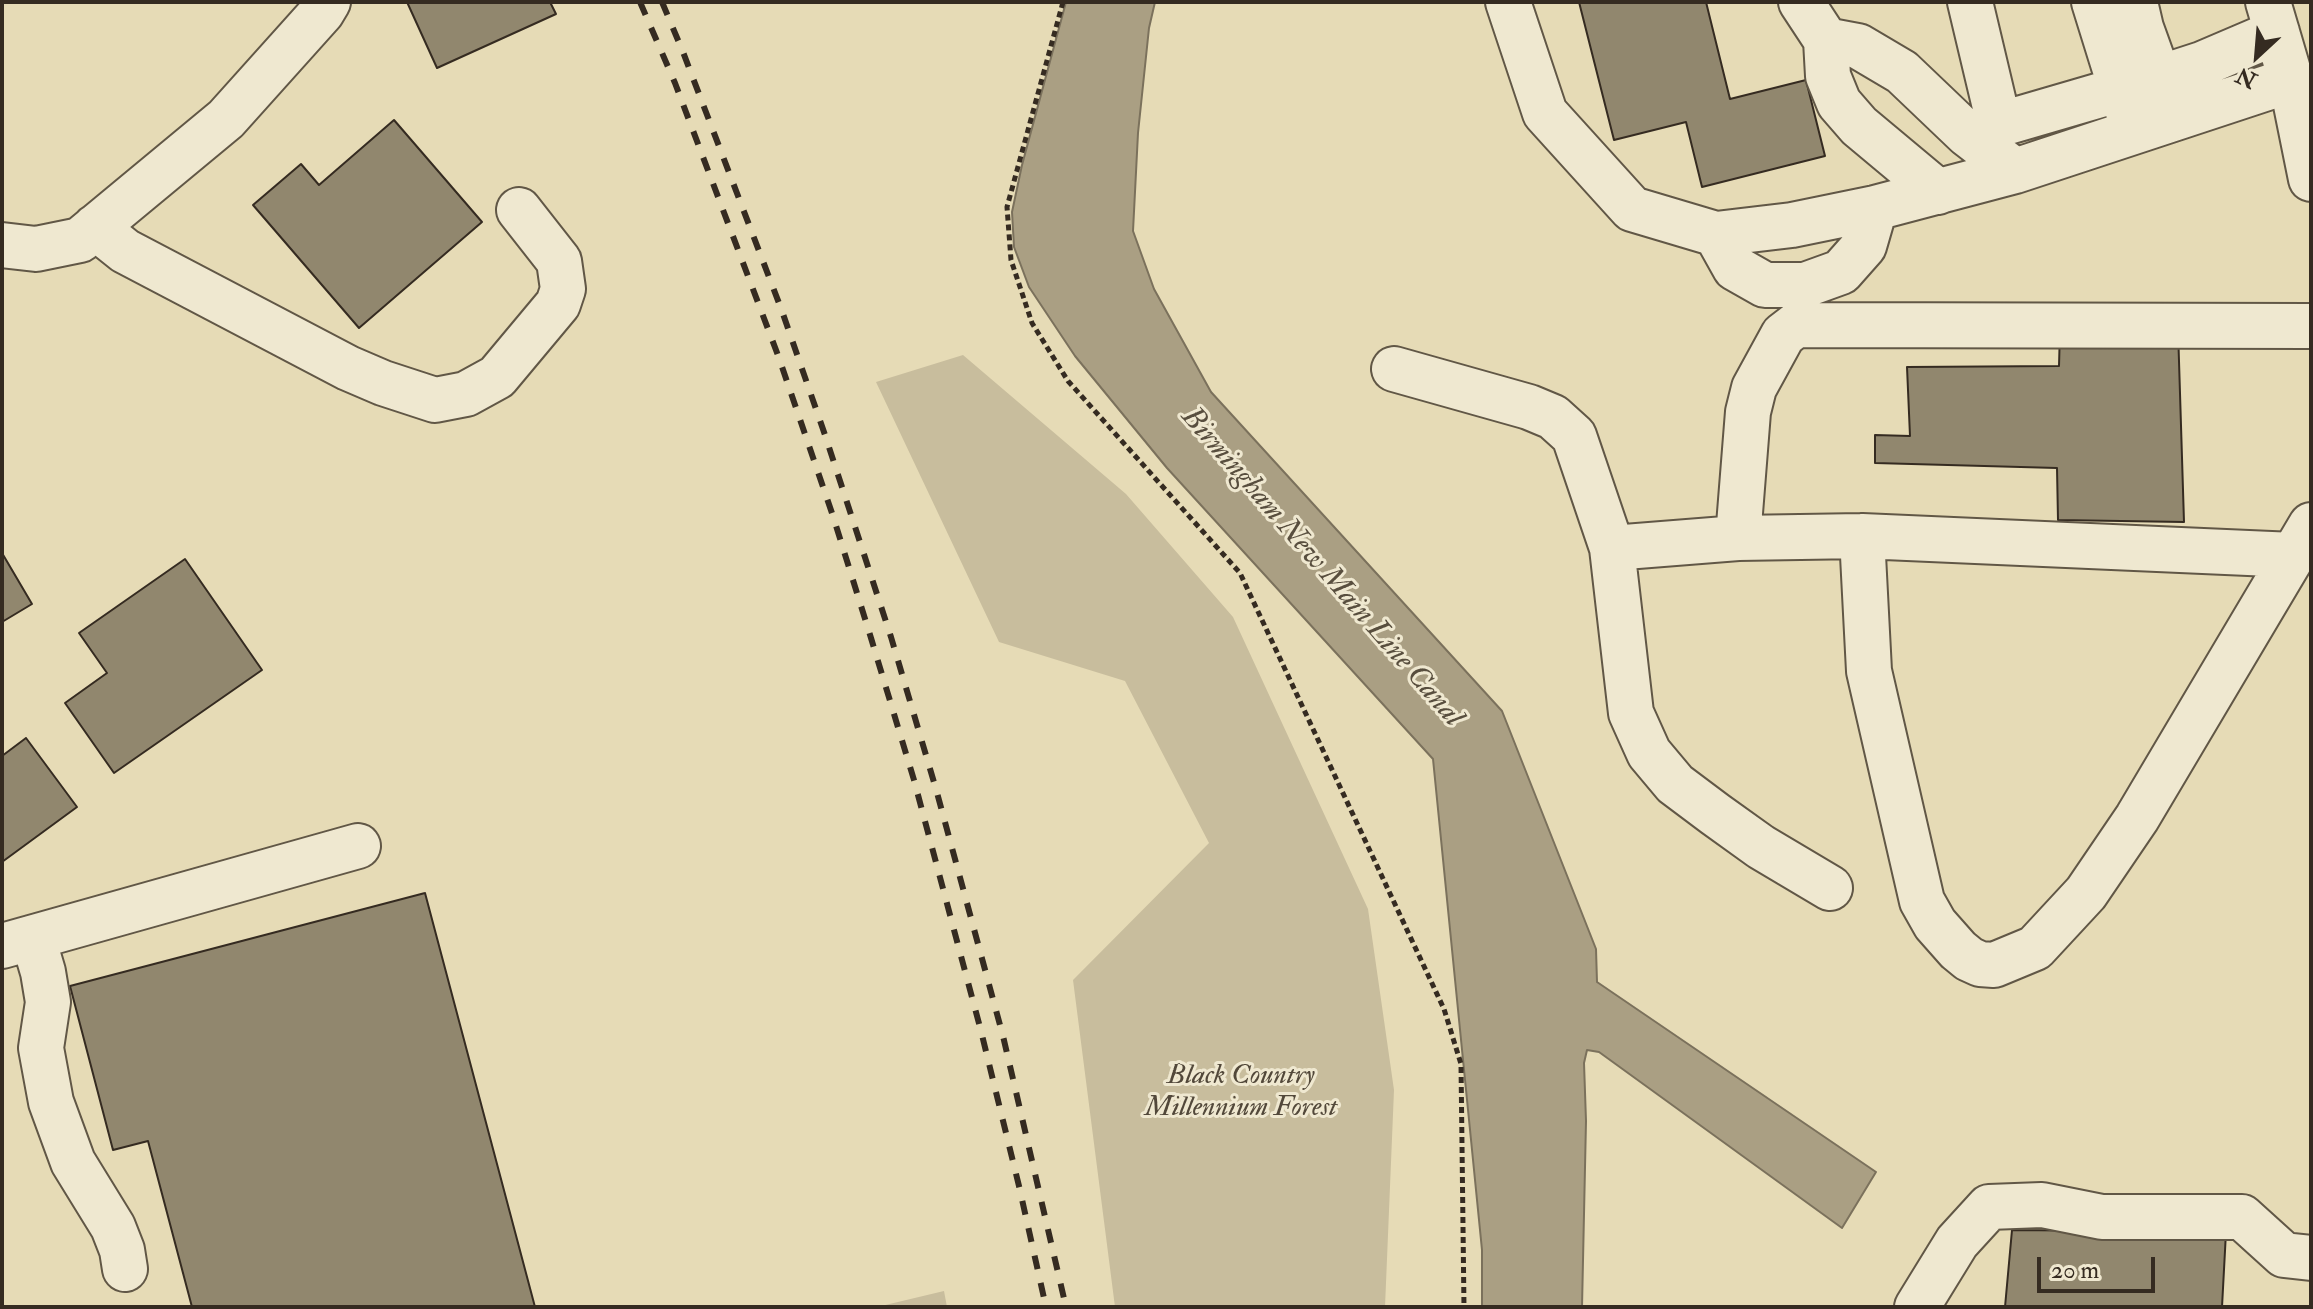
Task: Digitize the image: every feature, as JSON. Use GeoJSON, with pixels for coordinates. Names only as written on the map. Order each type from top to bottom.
{"type":"FeatureCollection","features":[{"type":"Feature","properties":{"kind":"street"},"geometry":{"type":"LineString","coordinates":[[2,245],[36,249],[80,240],[226,119],[328,2]]}},
{"type":"Feature","properties":{"kind":"street"},"geometry":{"type":"LineString","coordinates":[[1508,2],[1545,113],[1612,188],[1632,209],[1716,234],[1792,225],[1938,192],[2015,171],[2291,80]]}},
{"type":"Feature","properties":{"kind":"street"},"geometry":{"type":"LineString","coordinates":[[1801,2],[1826,40],[1828,76],[1839,103],[1859,126],[1938,192]]}},
{"type":"Feature","properties":{"kind":"street"},"geometry":{"type":"LineString","coordinates":[[1970,2],[1983,129]]}},
{"type":"Feature","properties":{"kind":"street"},"geometry":{"type":"LineString","coordinates":[[2094,2],[2140,84]]}},
{"type":"Feature","properties":{"kind":"street"},"geometry":{"type":"LineString","coordinates":[[2134,131],[2140,84],[2141,28],[2135,2]]}},
{"type":"Feature","properties":{"kind":"street"},"geometry":{"type":"LineString","coordinates":[[1983,129],[2202,64],[2273,17],[2291,80],[2311,179]]}},
{"type":"Feature","properties":{"kind":"street"},"geometry":{"type":"LineString","coordinates":[[1826,40],[1858,46],[1902,72],[1983,129],[2015,171]]}},
{"type":"Feature","properties":{"kind":"street"},"geometry":{"type":"LineString","coordinates":[[1716,234],[1735,268],[1765,285],[1805,285],[1841,272],[1864,246],[1875,208]]}},
{"type":"Feature","properties":{"kind":"street"},"geometry":{"type":"LineString","coordinates":[[95,227],[125,251],[348,368],[435,400],[466,394],[497,377],[558,304],[563,289],[559,261],[519,210]]}},
{"type":"Feature","properties":{"kind":"street"},"geometry":{"type":"LineString","coordinates":[[1738,538],[1748,412],[1754,388],[1783,335],[1796,325],[2311,326]]}},
{"type":"Feature","properties":{"kind":"street"},"geometry":{"type":"LineString","coordinates":[[1394,369],[1529,407],[1553,417],[1574,436],[1612,548],[1631,713],[1649,753],[1675,784],[1705,807],[1761,847],[1830,888]]}},
{"type":"Feature","properties":{"kind":"street"},"geometry":{"type":"LineString","coordinates":[[1862,536],[1869,671],[1922,901],[1935,924],[1958,950],[1980,964],[1994,965],[2035,948],[2086,893],[2137,818],[2302,540]]}},
{"type":"Feature","properties":{"kind":"street"},"geometry":{"type":"LineString","coordinates":[[1612,548],[1738,538],[1862,536],[2302,540]]}},
{"type":"Feature","properties":{"kind":"street"},"geometry":{"type":"LineString","coordinates":[[125,1269],[113,1227],[73,1162],[51,1102],[41,1048],[48,1002],[43,972],[18,942],[358,846]]}},
{"type":"Feature","properties":{"kind":"street"},"geometry":{"type":"LineString","coordinates":[[1917,1307],[1957,1242],[1989,1207],[2042,1205],[2102,1217],[2242,1217],[2284,1255],[2311,1258]]}},
{"type":"Feature","properties":{"kind":"path"},"geometry":{"type":"LineString","coordinates":[[1063,2],[1007,207],[1011,260],[1032,323],[1068,381],[1240,573],[1444,1009],[1461,1064],[1464,1307]]}},
{"type":"Feature","properties":{"kind":"green space","name":"Black Country Millennium Forest"},"geometry":{"type":"Polygon","coordinates":[[[963,355],[1126,494],[1233,617],[1368,909],[1394,1090],[1385,1307],[1115,1307],[1073,980],[1209,843],[1125,681],[999,642],[876,382],[963,355]]]}},
{"type":"Feature","properties":{"kind":"green space"},"geometry":{"type":"Polygon","coordinates":[[[944,1291],[947,1307],[877,1307],[944,1291]]]}},
{"type":"Feature","properties":{"kind":"water","name":"Birmingham New Main Line Canal"},"geometry":{"type":"Polygon","coordinates":[[[1066,2],[1155,2],[1149,28],[1138,133],[1133,231],[1154,289],[1211,392],[1502,711],[1596,949],[1597,982],[1876,1172],[1842,1228],[1599,1052],[1587,1050],[1584,1063],[1586,1121],[1582,1307],[1482,1307],[1482,1250],[1433,759],[1167,468],[1075,356],[1029,287],[1014,247],[1012,212],[1066,2]]]}},
{"type":"Feature","properties":{"kind":"building"},"geometry":{"type":"Polygon","coordinates":[[[407,2],[550,2],[556,14],[437,68],[407,2]]]}},
{"type":"Feature","properties":{"kind":"building"},"geometry":{"type":"Polygon","coordinates":[[[1579,2],[1706,2],[1730,99],[1806,80],[1825,156],[1702,187],[1686,122],[1614,140],[1579,2]]]}},
{"type":"Feature","properties":{"kind":"building"},"geometry":{"type":"Polygon","coordinates":[[[394,120],[482,222],[359,328],[253,205],[301,164],[319,185],[394,120]]]}},
{"type":"Feature","properties":{"kind":"building"},"geometry":{"type":"Polygon","coordinates":[[[2178,329],[2184,522],[2058,520],[2057,468],[1875,463],[1875,435],[1910,436],[1907,367],[2059,366],[2060,330],[2178,329]]]}},
{"type":"Feature","properties":{"kind":"building"},"geometry":{"type":"Polygon","coordinates":[[[2,553],[32,604],[2,622],[2,553]]]}},
{"type":"Feature","properties":{"kind":"building"},"geometry":{"type":"Polygon","coordinates":[[[185,559],[262,670],[114,773],[65,703],[107,673],[79,633],[185,559]]]}},
{"type":"Feature","properties":{"kind":"building"},"geometry":{"type":"Polygon","coordinates":[[[26,738],[77,807],[2,862],[2,756],[26,738]]]}},
{"type":"Feature","properties":{"kind":"building"},"geometry":{"type":"Polygon","coordinates":[[[425,893],[535,1307],[192,1307],[148,1141],[113,1150],[70,986],[425,893]]]}},
{"type":"Feature","properties":{"kind":"building"},"geometry":{"type":"Polygon","coordinates":[[[2012,1230],[2226,1232],[2222,1307],[2005,1307],[2012,1230]]]}},
{"type":"Feature","properties":{"kind":"railway"},"geometry":{"type":"LineString","coordinates":[[640,2],[675,83],[779,358],[871,638],[914,780],[981,1031],[1046,1307]]}},
{"type":"Feature","properties":{"kind":"railway"},"geometry":{"type":"LineString","coordinates":[[662,2],[782,311],[891,637],[1003,1036],[1066,1307]]}}]}
